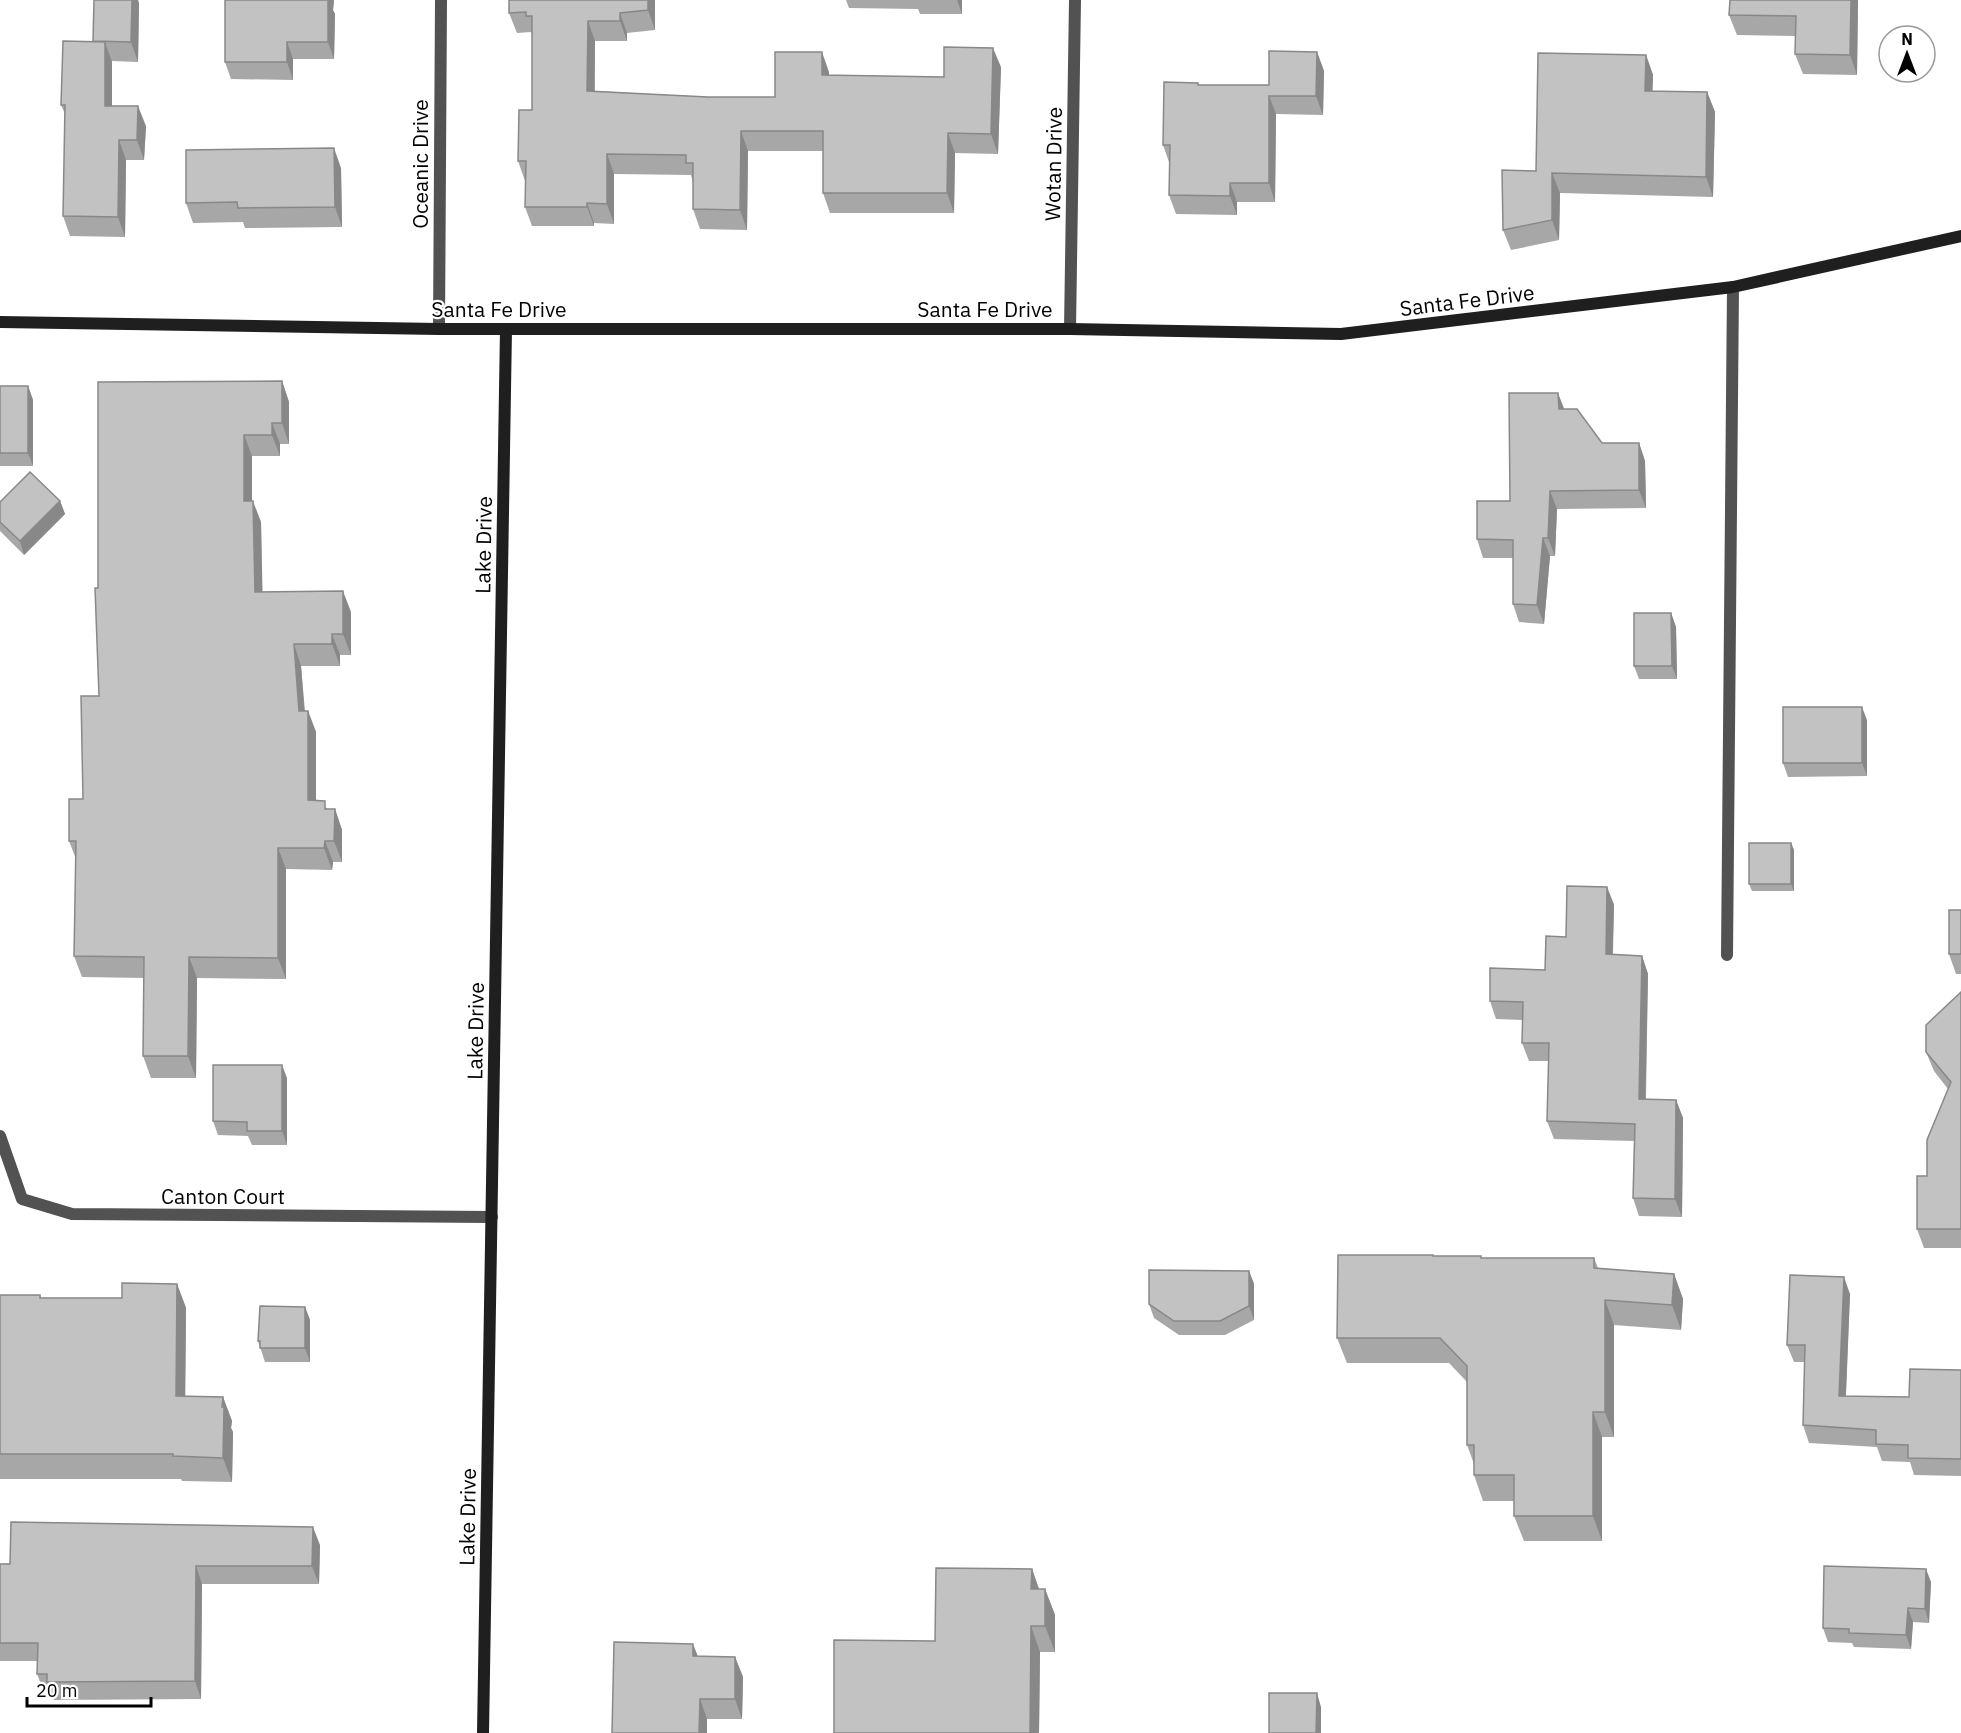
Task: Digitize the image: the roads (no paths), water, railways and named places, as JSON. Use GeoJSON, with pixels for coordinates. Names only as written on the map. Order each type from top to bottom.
{"type":"FeatureCollection","features":[{"type":"Feature","properties":{"kind":"main road","name":"Santa Fe Drive"},"geometry":{"type":"LineString","coordinates":[[0,322],[439,329],[1070,329],[1341,334],[1733,287],[1961,236]]}},
{"type":"Feature","properties":{"kind":"main road","name":"Lake Drive"},"geometry":{"type":"LineString","coordinates":[[483,1733],[506,329]]}},
{"type":"Feature","properties":{"kind":"street","name":"Oceanic Drive"},"geometry":{"type":"LineString","coordinates":[[439,329],[441,0]]}},
{"type":"Feature","properties":{"kind":"street","name":"Wotan Drive"},"geometry":{"type":"LineString","coordinates":[[1070,329],[1075,0]]}},
{"type":"Feature","properties":{"kind":"street"},"geometry":{"type":"LineString","coordinates":[[1727,955],[1733,287]]}},
{"type":"Feature","properties":{"kind":"street","name":"Canton Court"},"geometry":{"type":"LineString","coordinates":[[0,1136],[22,1199],[72,1214],[492,1217]]}}]}
